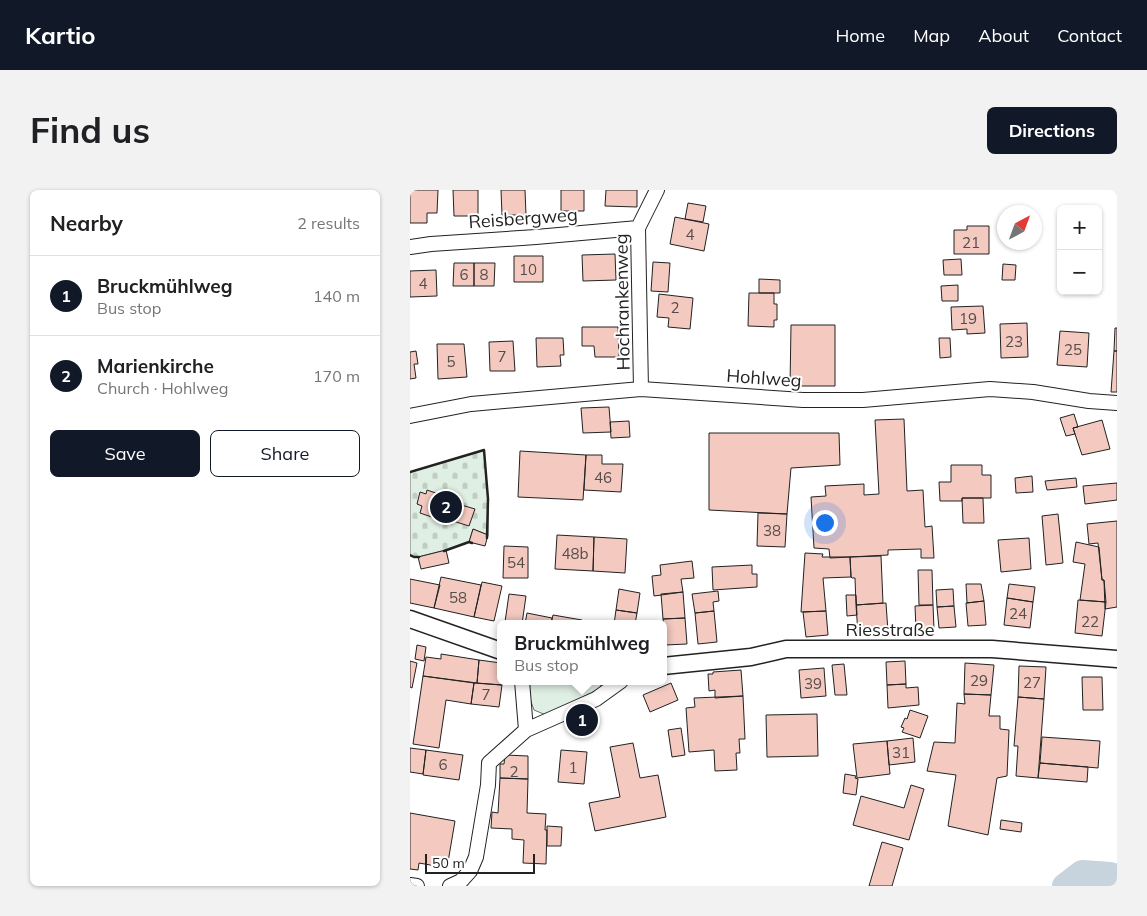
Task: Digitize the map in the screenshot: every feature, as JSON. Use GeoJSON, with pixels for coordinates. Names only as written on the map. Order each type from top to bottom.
{"type":"FeatureCollection","features":[{"type":"Feature","properties":{"kind":"street","name":"Hochrankenweg"},"geometry":{"type":"LineString","coordinates":[[641,389],[638,228],[657,190]]}},
{"type":"Feature","properties":{"kind":"street","name":"Reisbergweg"},"geometry":{"type":"LineString","coordinates":[[410,247],[638,228]]}},
{"type":"Feature","properties":{"kind":"street","name":"Hohlweg"},"geometry":{"type":"LineString","coordinates":[[410,416],[471,404],[641,389],[803,400],[863,400],[990,390],[1033,392],[1089,401],[1117,403]]}},
{"type":"Feature","properties":{"kind":"street"},"geometry":{"type":"LineString","coordinates":[[410,619],[497,651]]}},
{"type":"Feature","properties":{"kind":"street","name":"Riesstraße"},"geometry":{"type":"LineString","coordinates":[[667,666],[751,657],[786,649],[992,649],[1117,659]]}},
{"type":"Feature","properties":{"kind":"street"},"geometry":{"type":"LineString","coordinates":[[522,685],[526,730]]}},
{"type":"Feature","properties":{"kind":"street"},"geometry":{"type":"LineString","coordinates":[[450,886],[461,881],[470,871],[476,857],[488,785],[489,763],[526,730],[596,699],[615,685]]}},
{"type":"Feature","properties":{"kind":"street"},"geometry":{"type":"LineString","coordinates":[[410,885],[417,886]]}},
{"type":"Feature","properties":{"kind":"green space"},"geometry":{"type":"Polygon","coordinates":[[[484,450],[488,499],[488,535],[473,529],[469,542],[418,557],[410,555],[410,472],[484,450]]]}},
{"type":"Feature","properties":{"kind":"green space"},"geometry":{"type":"Polygon","coordinates":[[[530,685],[600,685],[601,688],[546,715],[534,710],[529,696],[530,685]]]}},
{"type":"Feature","properties":{"kind":"building"},"geometry":{"type":"Polygon","coordinates":[[[410,190],[438,190],[437,213],[427,213],[427,223],[410,223],[410,190]]]}},
{"type":"Feature","properties":{"kind":"building"},"geometry":{"type":"Polygon","coordinates":[[[453,190],[478,190],[478,216],[454,216],[453,190]]]}},
{"type":"Feature","properties":{"kind":"building"},"geometry":{"type":"Polygon","coordinates":[[[501,190],[525,190],[526,215],[502,215],[501,190]]]}},
{"type":"Feature","properties":{"kind":"building"},"geometry":{"type":"Polygon","coordinates":[[[561,190],[584,190],[584,211],[561,211],[561,190]]]}},
{"type":"Feature","properties":{"kind":"building"},"geometry":{"type":"Polygon","coordinates":[[[606,190],[637,190],[637,207],[605,206],[606,190]]]}},
{"type":"Feature","properties":{"kind":"building"},"geometry":{"type":"Polygon","coordinates":[[[688,203],[706,206],[703,222],[685,219],[688,203]]]}},
{"type":"Feature","properties":{"kind":"building"},"geometry":{"type":"Polygon","coordinates":[[[675,217],[709,224],[704,251],[670,244],[675,217]]]}},
{"type":"Feature","properties":{"kind":"building"},"geometry":{"type":"Polygon","coordinates":[[[967,226],[989,226],[989,254],[954,254],[954,230],[967,230],[967,226]]]}},
{"type":"Feature","properties":{"kind":"building"},"geometry":{"type":"Polygon","coordinates":[[[615,254],[616,280],[583,281],[582,255],[615,254]]]}},
{"type":"Feature","properties":{"kind":"building"},"geometry":{"type":"Polygon","coordinates":[[[514,256],[543,256],[543,282],[514,282],[514,256]]]}},
{"type":"Feature","properties":{"kind":"building"},"geometry":{"type":"Polygon","coordinates":[[[961,259],[962,275],[944,275],[943,260],[961,259]]]}},
{"type":"Feature","properties":{"kind":"building"},"geometry":{"type":"Polygon","coordinates":[[[653,262],[670,263],[668,292],[651,291],[653,262]]]}},
{"type":"Feature","properties":{"kind":"building"},"geometry":{"type":"Polygon","coordinates":[[[454,263],[474,263],[474,286],[453,286],[454,263]]]}},
{"type":"Feature","properties":{"kind":"building"},"geometry":{"type":"Polygon","coordinates":[[[474,263],[495,263],[494,286],[474,286],[474,263]]]}},
{"type":"Feature","properties":{"kind":"building"},"geometry":{"type":"Polygon","coordinates":[[[1003,264],[1016,265],[1015,280],[1002,280],[1003,264]]]}},
{"type":"Feature","properties":{"kind":"building"},"geometry":{"type":"Polygon","coordinates":[[[436,270],[437,296],[410,297],[410,271],[436,270]]]}},
{"type":"Feature","properties":{"kind":"building"},"geometry":{"type":"Polygon","coordinates":[[[759,279],[780,280],[780,293],[759,293],[759,279]]]}},
{"type":"Feature","properties":{"kind":"building"},"geometry":{"type":"Polygon","coordinates":[[[958,285],[958,301],[942,301],[941,286],[958,285]]]}},
{"type":"Feature","properties":{"kind":"building"},"geometry":{"type":"Polygon","coordinates":[[[749,293],[774,293],[774,304],[777,304],[777,320],[774,320],[774,327],[748,326],[749,293]]]}},
{"type":"Feature","properties":{"kind":"building"},"geometry":{"type":"Polygon","coordinates":[[[659,294],[693,298],[690,329],[668,327],[669,318],[657,317],[659,294]]]}},
{"type":"Feature","properties":{"kind":"building"},"geometry":{"type":"Polygon","coordinates":[[[983,306],[985,333],[967,334],[967,329],[952,330],[951,307],[983,306]]]}},
{"type":"Feature","properties":{"kind":"building"},"geometry":{"type":"Polygon","coordinates":[[[1027,323],[1028,357],[1001,358],[1000,324],[1027,323]]]}},
{"type":"Feature","properties":{"kind":"building"},"geometry":{"type":"Polygon","coordinates":[[[791,325],[835,325],[835,386],[790,386],[791,325]]]}},
{"type":"Feature","properties":{"kind":"building"},"geometry":{"type":"Polygon","coordinates":[[[582,327],[618,327],[619,357],[595,357],[594,346],[582,346],[582,327]]]}},
{"type":"Feature","properties":{"kind":"building"},"geometry":{"type":"Polygon","coordinates":[[[1115,328],[1117,328],[1117,351],[1114,351],[1115,328]]]}},
{"type":"Feature","properties":{"kind":"building"},"geometry":{"type":"Polygon","coordinates":[[[1060,331],[1089,333],[1087,367],[1057,365],[1060,331]]]}},
{"type":"Feature","properties":{"kind":"building"},"geometry":{"type":"Polygon","coordinates":[[[536,338],[563,338],[564,355],[560,355],[561,366],[537,367],[536,338]]]}},
{"type":"Feature","properties":{"kind":"building"},"geometry":{"type":"Polygon","coordinates":[[[939,338],[950,338],[951,357],[940,358],[939,338]]]}},
{"type":"Feature","properties":{"kind":"building"},"geometry":{"type":"Polygon","coordinates":[[[513,341],[515,371],[490,371],[489,342],[513,341]]]}},
{"type":"Feature","properties":{"kind":"building"},"geometry":{"type":"Polygon","coordinates":[[[437,344],[464,344],[467,377],[438,379],[437,344]]]}},
{"type":"Feature","properties":{"kind":"building"},"geometry":{"type":"Polygon","coordinates":[[[416,351],[418,364],[414,364],[416,378],[410,379],[410,352],[416,351]]]}},
{"type":"Feature","properties":{"kind":"building"},"geometry":{"type":"Polygon","coordinates":[[[1114,351],[1117,351],[1117,392],[1111,392],[1114,351]]]}},
{"type":"Feature","properties":{"kind":"building"},"geometry":{"type":"Polygon","coordinates":[[[609,407],[611,432],[583,433],[581,408],[609,407]]]}},
{"type":"Feature","properties":{"kind":"building"},"geometry":{"type":"Polygon","coordinates":[[[1074,414],[1078,427],[1073,428],[1075,434],[1066,436],[1060,418],[1074,414]]]}},
{"type":"Feature","properties":{"kind":"building"},"geometry":{"type":"Polygon","coordinates":[[[904,419],[907,491],[923,490],[925,527],[932,526],[934,558],[921,558],[921,549],[888,550],[888,555],[830,558],[829,549],[814,548],[811,497],[826,496],[825,486],[864,484],[864,495],[879,494],[875,420],[904,419]]]}},
{"type":"Feature","properties":{"kind":"building"},"geometry":{"type":"Polygon","coordinates":[[[1102,420],[1110,449],[1082,455],[1073,428],[1102,420]]]}},
{"type":"Feature","properties":{"kind":"building"},"geometry":{"type":"Polygon","coordinates":[[[629,421],[630,437],[611,438],[610,422],[629,421]]]}},
{"type":"Feature","properties":{"kind":"building"},"geometry":{"type":"Polygon","coordinates":[[[709,433],[839,433],[840,465],[791,468],[787,514],[709,510],[709,433]]]}},
{"type":"Feature","properties":{"kind":"building"},"geometry":{"type":"Polygon","coordinates":[[[520,451],[586,455],[583,500],[518,497],[520,451]]]}},
{"type":"Feature","properties":{"kind":"building"},"geometry":{"type":"Polygon","coordinates":[[[586,455],[602,455],[602,464],[623,464],[621,492],[584,490],[586,455]]]}},
{"type":"Feature","properties":{"kind":"building"},"geometry":{"type":"Polygon","coordinates":[[[951,465],[982,465],[982,475],[991,475],[991,498],[962,498],[962,501],[940,501],[939,482],[951,482],[951,465]]]}},
{"type":"Feature","properties":{"kind":"building"},"geometry":{"type":"Polygon","coordinates":[[[1032,476],[1033,492],[1016,493],[1015,478],[1032,476]]]}},
{"type":"Feature","properties":{"kind":"building"},"geometry":{"type":"Polygon","coordinates":[[[1076,478],[1077,487],[1047,490],[1045,481],[1076,478]]]}},
{"type":"Feature","properties":{"kind":"building"},"geometry":{"type":"Polygon","coordinates":[[[1117,483],[1117,500],[1085,504],[1083,486],[1117,483]]]}},
{"type":"Feature","properties":{"kind":"building"},"geometry":{"type":"Polygon","coordinates":[[[427,490],[459,501],[458,504],[475,509],[469,526],[453,521],[452,524],[420,513],[422,506],[417,504],[420,492],[426,494],[427,490]]]}},
{"type":"Feature","properties":{"kind":"building"},"geometry":{"type":"Polygon","coordinates":[[[962,498],[983,498],[984,523],[963,523],[962,498]]]}},
{"type":"Feature","properties":{"kind":"building"},"geometry":{"type":"Polygon","coordinates":[[[758,513],[787,514],[785,547],[757,546],[758,513]]]}},
{"type":"Feature","properties":{"kind":"building"},"geometry":{"type":"Polygon","coordinates":[[[1058,514],[1063,563],[1046,565],[1042,516],[1058,514]]]}},
{"type":"Feature","properties":{"kind":"building"},"geometry":{"type":"Polygon","coordinates":[[[1117,521],[1117,607],[1105,609],[1104,580],[1102,580],[1098,543],[1089,544],[1087,524],[1117,521]]]}},
{"type":"Feature","properties":{"kind":"building"},"geometry":{"type":"Polygon","coordinates":[[[473,529],[488,535],[485,546],[469,542],[473,529]]]}},
{"type":"Feature","properties":{"kind":"building"},"geometry":{"type":"Polygon","coordinates":[[[557,535],[594,537],[593,571],[555,569],[557,535]]]}},
{"type":"Feature","properties":{"kind":"building"},"geometry":{"type":"Polygon","coordinates":[[[594,537],[627,539],[625,573],[593,571],[594,537]]]}},
{"type":"Feature","properties":{"kind":"building"},"geometry":{"type":"Polygon","coordinates":[[[1029,538],[1031,569],[1001,572],[998,540],[1029,538]]]}},
{"type":"Feature","properties":{"kind":"building"},"geometry":{"type":"Polygon","coordinates":[[[1076,542],[1099,547],[1106,602],[1080,600],[1085,564],[1073,562],[1076,542]]]}},
{"type":"Feature","properties":{"kind":"building"},"geometry":{"type":"Polygon","coordinates":[[[504,546],[528,547],[528,578],[503,578],[504,546]]]}},
{"type":"Feature","properties":{"kind":"building"},"geometry":{"type":"Polygon","coordinates":[[[446,550],[449,563],[421,569],[418,557],[446,550]]]}},
{"type":"Feature","properties":{"kind":"building"},"geometry":{"type":"Polygon","coordinates":[[[805,553],[823,554],[822,557],[850,557],[851,577],[823,578],[826,611],[801,612],[805,553]]]}},
{"type":"Feature","properties":{"kind":"building"},"geometry":{"type":"Polygon","coordinates":[[[881,556],[883,603],[856,605],[855,578],[851,577],[850,557],[881,556]]]}},
{"type":"Feature","properties":{"kind":"building"},"geometry":{"type":"Polygon","coordinates":[[[692,561],[694,578],[681,579],[683,592],[654,596],[652,576],[661,575],[660,565],[692,561]]]}},
{"type":"Feature","properties":{"kind":"building"},"geometry":{"type":"Polygon","coordinates":[[[752,565],[752,574],[757,574],[757,587],[713,590],[712,567],[752,565]]]}},
{"type":"Feature","properties":{"kind":"building"},"geometry":{"type":"Polygon","coordinates":[[[918,570],[932,570],[933,605],[919,605],[918,570]]]}},
{"type":"Feature","properties":{"kind":"building"},"geometry":{"type":"Polygon","coordinates":[[[441,577],[481,585],[474,617],[434,608],[441,577]]]}},
{"type":"Feature","properties":{"kind":"building"},"geometry":{"type":"Polygon","coordinates":[[[410,579],[440,585],[434,608],[410,603],[410,579]]]}},
{"type":"Feature","properties":{"kind":"building"},"geometry":{"type":"Polygon","coordinates":[[[482,582],[502,586],[494,621],[474,617],[482,582]]]}},
{"type":"Feature","properties":{"kind":"building"},"geometry":{"type":"Polygon","coordinates":[[[966,584],[981,584],[984,601],[967,603],[966,584]]]}},
{"type":"Feature","properties":{"kind":"building"},"geometry":{"type":"Polygon","coordinates":[[[1009,584],[1035,587],[1033,602],[1007,598],[1009,584]]]}},
{"type":"Feature","properties":{"kind":"building"},"geometry":{"type":"Polygon","coordinates":[[[619,589],[640,593],[637,613],[616,610],[619,589]]]}},
{"type":"Feature","properties":{"kind":"building"},"geometry":{"type":"Polygon","coordinates":[[[953,589],[954,606],[937,607],[936,590],[953,589]]]}},
{"type":"Feature","properties":{"kind":"building"},"geometry":{"type":"Polygon","coordinates":[[[718,591],[719,601],[713,602],[714,611],[695,613],[692,594],[718,591]]]}},
{"type":"Feature","properties":{"kind":"building"},"geometry":{"type":"Polygon","coordinates":[[[683,592],[685,618],[663,619],[661,594],[683,592]]]}},
{"type":"Feature","properties":{"kind":"building"},"geometry":{"type":"Polygon","coordinates":[[[509,594],[526,596],[523,620],[505,620],[509,594]]]}},
{"type":"Feature","properties":{"kind":"building"},"geometry":{"type":"Polygon","coordinates":[[[846,595],[856,595],[857,615],[847,616],[846,595]]]}},
{"type":"Feature","properties":{"kind":"building"},"geometry":{"type":"Polygon","coordinates":[[[1007,598],[1033,602],[1030,628],[1004,625],[1007,598]]]}},
{"type":"Feature","properties":{"kind":"building"},"geometry":{"type":"Polygon","coordinates":[[[1078,600],[1106,602],[1102,636],[1075,633],[1078,600]]]}},
{"type":"Feature","properties":{"kind":"building"},"geometry":{"type":"Polygon","coordinates":[[[984,601],[986,625],[968,626],[966,603],[984,601]]]}},
{"type":"Feature","properties":{"kind":"building"},"geometry":{"type":"Polygon","coordinates":[[[886,603],[888,632],[858,634],[856,605],[886,603]]]}},
{"type":"Feature","properties":{"kind":"building"},"geometry":{"type":"Polygon","coordinates":[[[933,605],[934,629],[916,629],[915,606],[933,605]]]}},
{"type":"Feature","properties":{"kind":"building"},"geometry":{"type":"Polygon","coordinates":[[[954,606],[956,627],[939,628],[937,607],[954,606]]]}},
{"type":"Feature","properties":{"kind":"building"},"geometry":{"type":"Polygon","coordinates":[[[616,610],[637,613],[636,620],[615,620],[616,610]]]}},
{"type":"Feature","properties":{"kind":"building"},"geometry":{"type":"Polygon","coordinates":[[[714,611],[717,642],[698,644],[695,613],[714,611]]]}},
{"type":"Feature","properties":{"kind":"building"},"geometry":{"type":"Polygon","coordinates":[[[826,611],[828,635],[806,637],[803,612],[826,611]]]}},
{"type":"Feature","properties":{"kind":"building"},"geometry":{"type":"Polygon","coordinates":[[[527,613],[552,618],[552,620],[526,620],[527,613]]]}},
{"type":"Feature","properties":{"kind":"building"},"geometry":{"type":"Polygon","coordinates":[[[553,615],[582,620],[552,620],[553,615]]]}},
{"type":"Feature","properties":{"kind":"building"},"geometry":{"type":"Polygon","coordinates":[[[685,618],[687,644],[667,645],[667,620],[663,619],[685,618]]]}},
{"type":"Feature","properties":{"kind":"building"},"geometry":{"type":"Polygon","coordinates":[[[417,645],[426,647],[424,661],[415,659],[417,645]]]}},
{"type":"Feature","properties":{"kind":"building"},"geometry":{"type":"Polygon","coordinates":[[[441,654],[479,660],[477,683],[423,676],[426,657],[441,659],[441,654]]]}},
{"type":"Feature","properties":{"kind":"building"},"geometry":{"type":"Polygon","coordinates":[[[479,660],[497,662],[497,685],[477,683],[479,660]]]}},
{"type":"Feature","properties":{"kind":"building"},"geometry":{"type":"Polygon","coordinates":[[[410,661],[417,663],[412,688],[410,687],[410,661]]]}},
{"type":"Feature","properties":{"kind":"building"},"geometry":{"type":"Polygon","coordinates":[[[905,661],[906,684],[887,685],[886,662],[905,661]]]}},
{"type":"Feature","properties":{"kind":"building"},"geometry":{"type":"Polygon","coordinates":[[[965,663],[994,665],[991,695],[964,694],[965,663]]]}},
{"type":"Feature","properties":{"kind":"building"},"geometry":{"type":"Polygon","coordinates":[[[844,664],[847,695],[835,695],[832,665],[844,664]]]}},
{"type":"Feature","properties":{"kind":"building"},"geometry":{"type":"Polygon","coordinates":[[[1019,666],[1046,667],[1044,699],[1018,697],[1019,666]]]}},
{"type":"Feature","properties":{"kind":"building"},"geometry":{"type":"Polygon","coordinates":[[[824,668],[826,696],[801,698],[799,670],[824,668]]]}},
{"type":"Feature","properties":{"kind":"building"},"geometry":{"type":"Polygon","coordinates":[[[741,670],[743,696],[715,698],[715,690],[709,691],[708,674],[741,670]]]}},
{"type":"Feature","properties":{"kind":"building"},"geometry":{"type":"Polygon","coordinates":[[[423,676],[474,683],[471,704],[446,700],[439,748],[413,744],[423,676]]]}},
{"type":"Feature","properties":{"kind":"building"},"geometry":{"type":"Polygon","coordinates":[[[1082,677],[1102,677],[1103,710],[1083,710],[1082,677]]]}},
{"type":"Feature","properties":{"kind":"building"},"geometry":{"type":"Polygon","coordinates":[[[474,683],[502,685],[499,707],[471,704],[474,683]]]}},
{"type":"Feature","properties":{"kind":"building"},"geometry":{"type":"Polygon","coordinates":[[[671,683],[678,700],[650,712],[643,695],[671,683]]]}},
{"type":"Feature","properties":{"kind":"building"},"geometry":{"type":"Polygon","coordinates":[[[906,684],[906,688],[918,687],[919,705],[888,708],[887,685],[906,684]]]}},
{"type":"Feature","properties":{"kind":"building"},"geometry":{"type":"Polygon","coordinates":[[[964,694],[991,695],[989,716],[1000,716],[1000,729],[1009,730],[1007,776],[997,778],[988,835],[948,826],[956,775],[927,771],[934,742],[955,743],[957,703],[965,704],[964,694]]]}},
{"type":"Feature","properties":{"kind":"building"},"geometry":{"type":"Polygon","coordinates":[[[743,696],[745,739],[739,739],[740,753],[736,753],[737,770],[715,771],[714,750],[689,752],[686,708],[695,707],[694,698],[743,696]]]}},
{"type":"Feature","properties":{"kind":"building"},"geometry":{"type":"Polygon","coordinates":[[[1018,697],[1044,699],[1038,778],[1016,776],[1018,746],[1014,746],[1018,697]]]}},
{"type":"Feature","properties":{"kind":"building"},"geometry":{"type":"Polygon","coordinates":[[[910,710],[928,716],[920,738],[902,732],[904,728],[901,727],[905,718],[907,719],[910,710]]]}},
{"type":"Feature","properties":{"kind":"building"},"geometry":{"type":"Polygon","coordinates":[[[817,714],[818,756],[767,757],[766,715],[817,714]]]}},
{"type":"Feature","properties":{"kind":"building"},"geometry":{"type":"Polygon","coordinates":[[[681,728],[685,755],[672,757],[668,730],[681,728]]]}},
{"type":"Feature","properties":{"kind":"building"},"geometry":{"type":"Polygon","coordinates":[[[1042,737],[1100,741],[1098,768],[1040,763],[1042,737]]]}},
{"type":"Feature","properties":{"kind":"building"},"geometry":{"type":"Polygon","coordinates":[[[913,738],[915,762],[889,765],[887,741],[913,738]]]}},
{"type":"Feature","properties":{"kind":"building"},"geometry":{"type":"Polygon","coordinates":[[[887,741],[890,774],[857,778],[853,744],[887,741]]]}},
{"type":"Feature","properties":{"kind":"building"},"geometry":{"type":"Polygon","coordinates":[[[633,743],[640,778],[658,775],[666,817],[595,831],[589,803],[620,797],[610,747],[633,743]]]}},
{"type":"Feature","properties":{"kind":"building"},"geometry":{"type":"Polygon","coordinates":[[[410,748],[426,750],[423,774],[410,772],[410,748]]]}},
{"type":"Feature","properties":{"kind":"building"},"geometry":{"type":"Polygon","coordinates":[[[426,750],[463,755],[459,780],[423,775],[426,750]]]}},
{"type":"Feature","properties":{"kind":"building"},"geometry":{"type":"Polygon","coordinates":[[[561,750],[587,752],[584,784],[558,782],[561,750]]]}},
{"type":"Feature","properties":{"kind":"building"},"geometry":{"type":"Polygon","coordinates":[[[505,755],[528,756],[528,779],[500,778],[500,764],[504,764],[505,755]]]}},
{"type":"Feature","properties":{"kind":"building"},"geometry":{"type":"Polygon","coordinates":[[[1040,763],[1088,767],[1087,782],[1038,778],[1040,763]]]}},
{"type":"Feature","properties":{"kind":"building"},"geometry":{"type":"Polygon","coordinates":[[[845,774],[856,776],[855,778],[858,779],[856,795],[843,793],[845,774]]]}},
{"type":"Feature","properties":{"kind":"building"},"geometry":{"type":"Polygon","coordinates":[[[500,778],[528,779],[527,813],[546,814],[546,864],[523,863],[524,840],[512,839],[512,829],[491,828],[492,812],[498,813],[500,778]]]}},
{"type":"Feature","properties":{"kind":"building"},"geometry":{"type":"Polygon","coordinates":[[[911,785],[924,789],[909,840],[853,825],[861,796],[904,808],[911,785]]]}},
{"type":"Feature","properties":{"kind":"building"},"geometry":{"type":"Polygon","coordinates":[[[410,813],[455,821],[447,868],[419,863],[418,870],[410,869],[410,813]]]}},
{"type":"Feature","properties":{"kind":"building"},"geometry":{"type":"Polygon","coordinates":[[[1001,820],[1022,823],[1021,832],[1000,829],[1001,820]]]}},
{"type":"Feature","properties":{"kind":"building"},"geometry":{"type":"Polygon","coordinates":[[[547,826],[562,827],[561,846],[547,846],[547,826]]]}},
{"type":"Feature","properties":{"kind":"building"},"geometry":{"type":"Polygon","coordinates":[[[882,842],[903,848],[892,886],[869,886],[882,842]]]}},
{"type":"Feature","properties":{"kind":"waterway"},"geometry":{"type":"LineString","coordinates":[[1065,886],[1082,873],[1117,877]]}},
{"type":"Feature","properties":{"kind":"wall"},"geometry":{"type":"LineString","coordinates":[[410,472],[484,450],[488,499],[487,538]]}},
{"type":"Feature","properties":{"kind":"wall"},"geometry":{"type":"LineString","coordinates":[[444,551],[469,542],[472,543]]}},
{"type":"Feature","properties":{"kind":"wall"},"geometry":{"type":"LineString","coordinates":[[410,555],[419,557]]}},
{"type":"Feature","properties":{"kind":"place","name":"Marienkirche"},"geometry":{"type":"Point","coordinates":[446,507]}},
{"type":"Feature","properties":{"kind":"place","name":"Bruckmühlweg"},"geometry":{"type":"Point","coordinates":[582,720]}}]}
